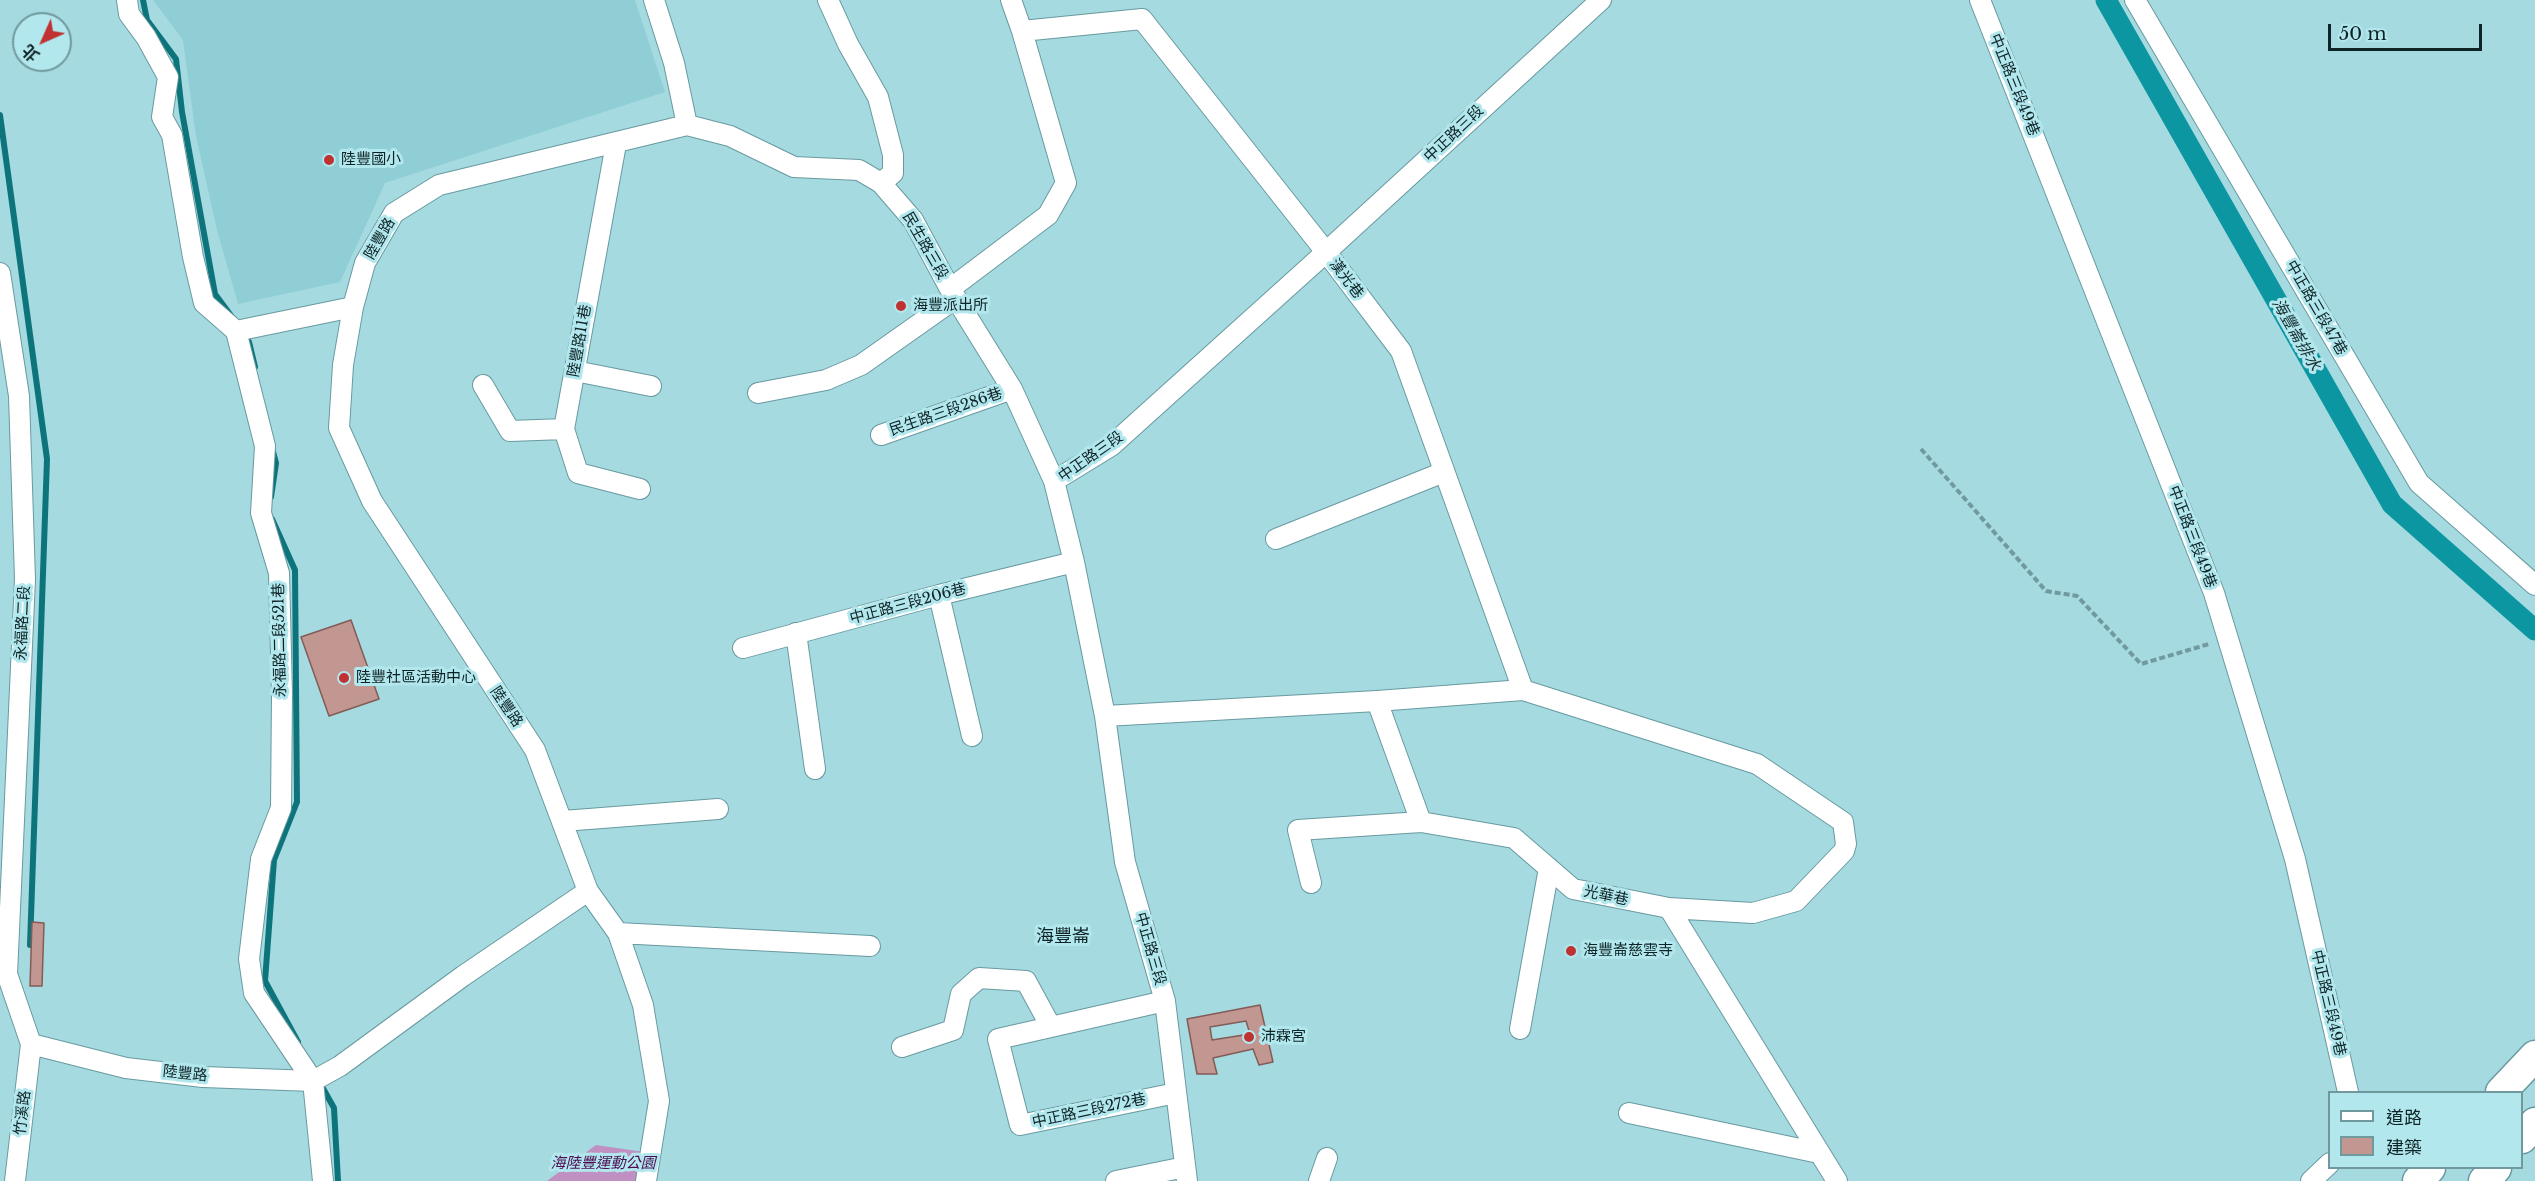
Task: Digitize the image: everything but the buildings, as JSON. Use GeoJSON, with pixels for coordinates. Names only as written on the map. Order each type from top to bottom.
{"type":"FeatureCollection","features":[{"type":"Feature","properties":{"kind":"highway"},"geometry":{"type":"LineString","coordinates":[[2502,1091],[2535,1056]]}},
{"type":"Feature","properties":{"kind":"highway"},"geometry":{"type":"LineString","coordinates":[[2523,1137],[2535,1123]]}},
{"type":"Feature","properties":{"kind":"highway"},"geometry":{"type":"LineString","coordinates":[[2418,1181],[2428,1169]]}},
{"type":"Feature","properties":{"kind":"highway"},"geometry":{"type":"LineString","coordinates":[[2484,1181],[2494,1169]]}},
{"type":"Feature","properties":{"kind":"street"},"geometry":{"type":"LineString","coordinates":[[127,0],[129,14],[146,37],[168,77],[162,117],[172,135],[193,257],[204,303],[236,331],[353,307]]}},
{"type":"Feature","properties":{"kind":"street"},"geometry":{"type":"LineString","coordinates":[[654,0],[674,63],[687,125]]}},
{"type":"Feature","properties":{"kind":"street"},"geometry":{"type":"LineString","coordinates":[[828,0],[848,44],[878,97],[893,155],[893,173],[881,183]]}},
{"type":"Feature","properties":{"kind":"street"},"geometry":{"type":"LineString","coordinates":[[758,393],[825,380],[861,365],[953,294],[1048,215],[1066,183],[1011,0]]}},
{"type":"Feature","properties":{"kind":"street","name":"中正路三段"},"geometry":{"type":"LineString","coordinates":[[1186,1174],[1165,1001],[1125,862],[1105,716],[1074,562],[1054,481],[1111,446],[1601,0]]}},
{"type":"Feature","properties":{"kind":"street","name":"中正路三段49巷"},"geometry":{"type":"LineString","coordinates":[[1980,0],[2209,582],[2295,859],[2348,1091]]}},
{"type":"Feature","properties":{"kind":"street","name":"中正路三段47巷"},"geometry":{"type":"LineString","coordinates":[[2135,0],[2419,483],[2535,585]]}},
{"type":"Feature","properties":{"kind":"street","name":"漢光巷"},"geometry":{"type":"LineString","coordinates":[[1022,31],[1142,20],[1326,252],[1401,351],[1523,690]]}},
{"type":"Feature","properties":{"kind":"street","name":"陸豐路"},"geometry":{"type":"LineString","coordinates":[[646,1181],[659,1101],[643,1005],[618,933],[588,891],[536,750],[372,501],[339,428],[343,364],[353,307],[365,263],[394,213],[439,185],[687,125]]}},
{"type":"Feature","properties":{"kind":"street","name":"民生路三段"},"geometry":{"type":"LineString","coordinates":[[687,125],[730,136],[794,167],[859,170],[881,183],[913,220],[953,294],[1012,389],[1054,481]]}},
{"type":"Feature","properties":{"kind":"street","name":"陸豐路11巷"},"geometry":{"type":"LineString","coordinates":[[616,144],[564,429],[578,473],[640,489]]}},
{"type":"Feature","properties":{"kind":"street","name":"永福路二段"},"geometry":{"type":"LineString","coordinates":[[0,273],[19,396],[25,579],[4,977]]}},
{"type":"Feature","properties":{"kind":"street","name":"永福路二段521巷"},"geometry":{"type":"LineString","coordinates":[[236,331],[265,446],[261,513],[279,573],[282,694],[281,808],[261,859],[249,959],[254,993],[313,1081]]}},
{"type":"Feature","properties":{"kind":"street"},"geometry":{"type":"LineString","coordinates":[[575,371],[651,386]]}},
{"type":"Feature","properties":{"kind":"street"},"geometry":{"type":"LineString","coordinates":[[483,385],[510,431],[564,429]]}},
{"type":"Feature","properties":{"kind":"street","name":"民生路三段286巷"},"geometry":{"type":"LineString","coordinates":[[880,435],[1012,389]]}},
{"type":"Feature","properties":{"kind":"street"},"geometry":{"type":"LineString","coordinates":[[1276,539],[1444,472]]}},
{"type":"Feature","properties":{"kind":"street","name":"中正路三段206巷"},"geometry":{"type":"LineString","coordinates":[[742,648],[939,595],[1074,562]]}},
{"type":"Feature","properties":{"kind":"street"},"geometry":{"type":"LineString","coordinates":[[939,595],[972,736]]}},
{"type":"Feature","properties":{"kind":"street"},"geometry":{"type":"LineString","coordinates":[[796,633],[815,768]]}},
{"type":"Feature","properties":{"kind":"street"},"geometry":{"type":"LineString","coordinates":[[1105,716],[1377,701],[1523,690]]}},
{"type":"Feature","properties":{"kind":"street","name":"光華巷"},"geometry":{"type":"LineString","coordinates":[[1311,883],[1298,830],[1421,822],[1514,838],[1573,889],[1670,908],[1754,913],[1796,901],[1844,852],[1846,844],[1843,822],[1757,764],[1523,690]]}},
{"type":"Feature","properties":{"kind":"street"},"geometry":{"type":"LineString","coordinates":[[1377,701],[1421,822]]}},
{"type":"Feature","properties":{"kind":"street"},"geometry":{"type":"LineString","coordinates":[[563,821],[718,809]]}},
{"type":"Feature","properties":{"kind":"street"},"geometry":{"type":"LineString","coordinates":[[1521,1029],[1549,868]]}},
{"type":"Feature","properties":{"kind":"street"},"geometry":{"type":"LineString","coordinates":[[323,1181],[313,1081],[340,1066],[463,976],[588,891]]}},
{"type":"Feature","properties":{"kind":"street"},"geometry":{"type":"LineString","coordinates":[[1670,908],[1837,1181]]}},
{"type":"Feature","properties":{"kind":"street"},"geometry":{"type":"LineString","coordinates":[[618,933],[870,946]]}},
{"type":"Feature","properties":{"kind":"street"},"geometry":{"type":"LineString","coordinates":[[4,977],[31,1044]]}},
{"type":"Feature","properties":{"kind":"street"},"geometry":{"type":"LineString","coordinates":[[902,1047],[953,1030],[961,994],[979,978],[1026,981],[1050,1027],[1165,1001]]}},
{"type":"Feature","properties":{"kind":"street","name":"中正路三段272巷"},"geometry":{"type":"LineString","coordinates":[[1050,1027],[998,1039],[1020,1125],[1176,1093]]}},
{"type":"Feature","properties":{"kind":"street","name":"陸豐路"},"geometry":{"type":"LineString","coordinates":[[31,1044],[126,1068],[203,1077],[313,1081]]}},
{"type":"Feature","properties":{"kind":"street","name":"竹溪路"},"geometry":{"type":"LineString","coordinates":[[15,1181],[31,1044]]}},
{"type":"Feature","properties":{"kind":"street"},"geometry":{"type":"LineString","coordinates":[[1629,1113],[1819,1153]]}},
{"type":"Feature","properties":{"kind":"street"},"geometry":{"type":"LineString","coordinates":[[1318,1181],[1327,1158]]}},
{"type":"Feature","properties":{"kind":"street"},"geometry":{"type":"LineString","coordinates":[[0,1173],[17,1160]]}},
{"type":"Feature","properties":{"kind":"street"},"geometry":{"type":"LineString","coordinates":[[2311,1181],[2328,1165]]}},
{"type":"Feature","properties":{"kind":"street"},"geometry":{"type":"LineString","coordinates":[[1116,1181],[1186,1174]]}},
{"type":"Feature","properties":{"kind":"path"},"geometry":{"type":"LineString","coordinates":[[1922,449],[2046,591],[2077,596],[2141,664],[2227,639]]}},
{"type":"Feature","properties":{"kind":"shaded area","name":"陸豐國小"},"geometry":{"type":"Polygon","coordinates":[[[153,0],[635,0],[665,92],[385,183],[340,282],[238,304],[217,230],[196,136],[183,40],[153,0]]]}},
{"type":"Feature","properties":{"kind":"green space","name":"海陸豐運動公園"},"geometry":{"type":"Polygon","coordinates":[[[596,1145],[651,1153],[647,1181],[547,1181],[596,1145]]]}},
{"type":"Feature","properties":{"kind":"waterway"},"geometry":{"type":"LineString","coordinates":[[143,0],[147,20],[176,59],[182,112],[215,294],[232,317]]}},
{"type":"Feature","properties":{"kind":"waterway","name":"海豐崙排水"},"geometry":{"type":"LineString","coordinates":[[2106,0],[2392,504],[2535,630]]}},
{"type":"Feature","properties":{"kind":"waterway"},"geometry":{"type":"LineString","coordinates":[[0,115],[47,459],[30,945]]}},
{"type":"Feature","properties":{"kind":"waterway"},"geometry":{"type":"LineString","coordinates":[[245,335],[255,367]]}},
{"type":"Feature","properties":{"kind":"waterway"},"geometry":{"type":"LineString","coordinates":[[271,497],[276,463],[272,448]]}},
{"type":"Feature","properties":{"kind":"waterway"},"geometry":{"type":"LineString","coordinates":[[272,519],[295,570],[297,802],[274,860],[265,981],[298,1042]]}},
{"type":"Feature","properties":{"kind":"waterway"},"geometry":{"type":"LineString","coordinates":[[320,1083],[334,1108],[338,1181]]}},
{"type":"Feature","properties":{"kind":"place","name":"陸豐國小"},"geometry":{"type":"Point","coordinates":[329,160]}},
{"type":"Feature","properties":{"kind":"place","name":"海豐派出所"},"geometry":{"type":"Point","coordinates":[901,306]}},
{"type":"Feature","properties":{"kind":"place","name":"陸豐社區活動中心"},"geometry":{"type":"Point","coordinates":[344,678]}},
{"type":"Feature","properties":{"kind":"place","name":"海豐崙慈雲寺"},"geometry":{"type":"Point","coordinates":[1571,951]}},
{"type":"Feature","properties":{"kind":"place","name":"沛霖宮"},"geometry":{"type":"Point","coordinates":[1249,1037]}},
{"type":"Feature","properties":{"kind":"district","name":"海豐崙"},"geometry":{"type":"Point","coordinates":[1063,937]}}]}
